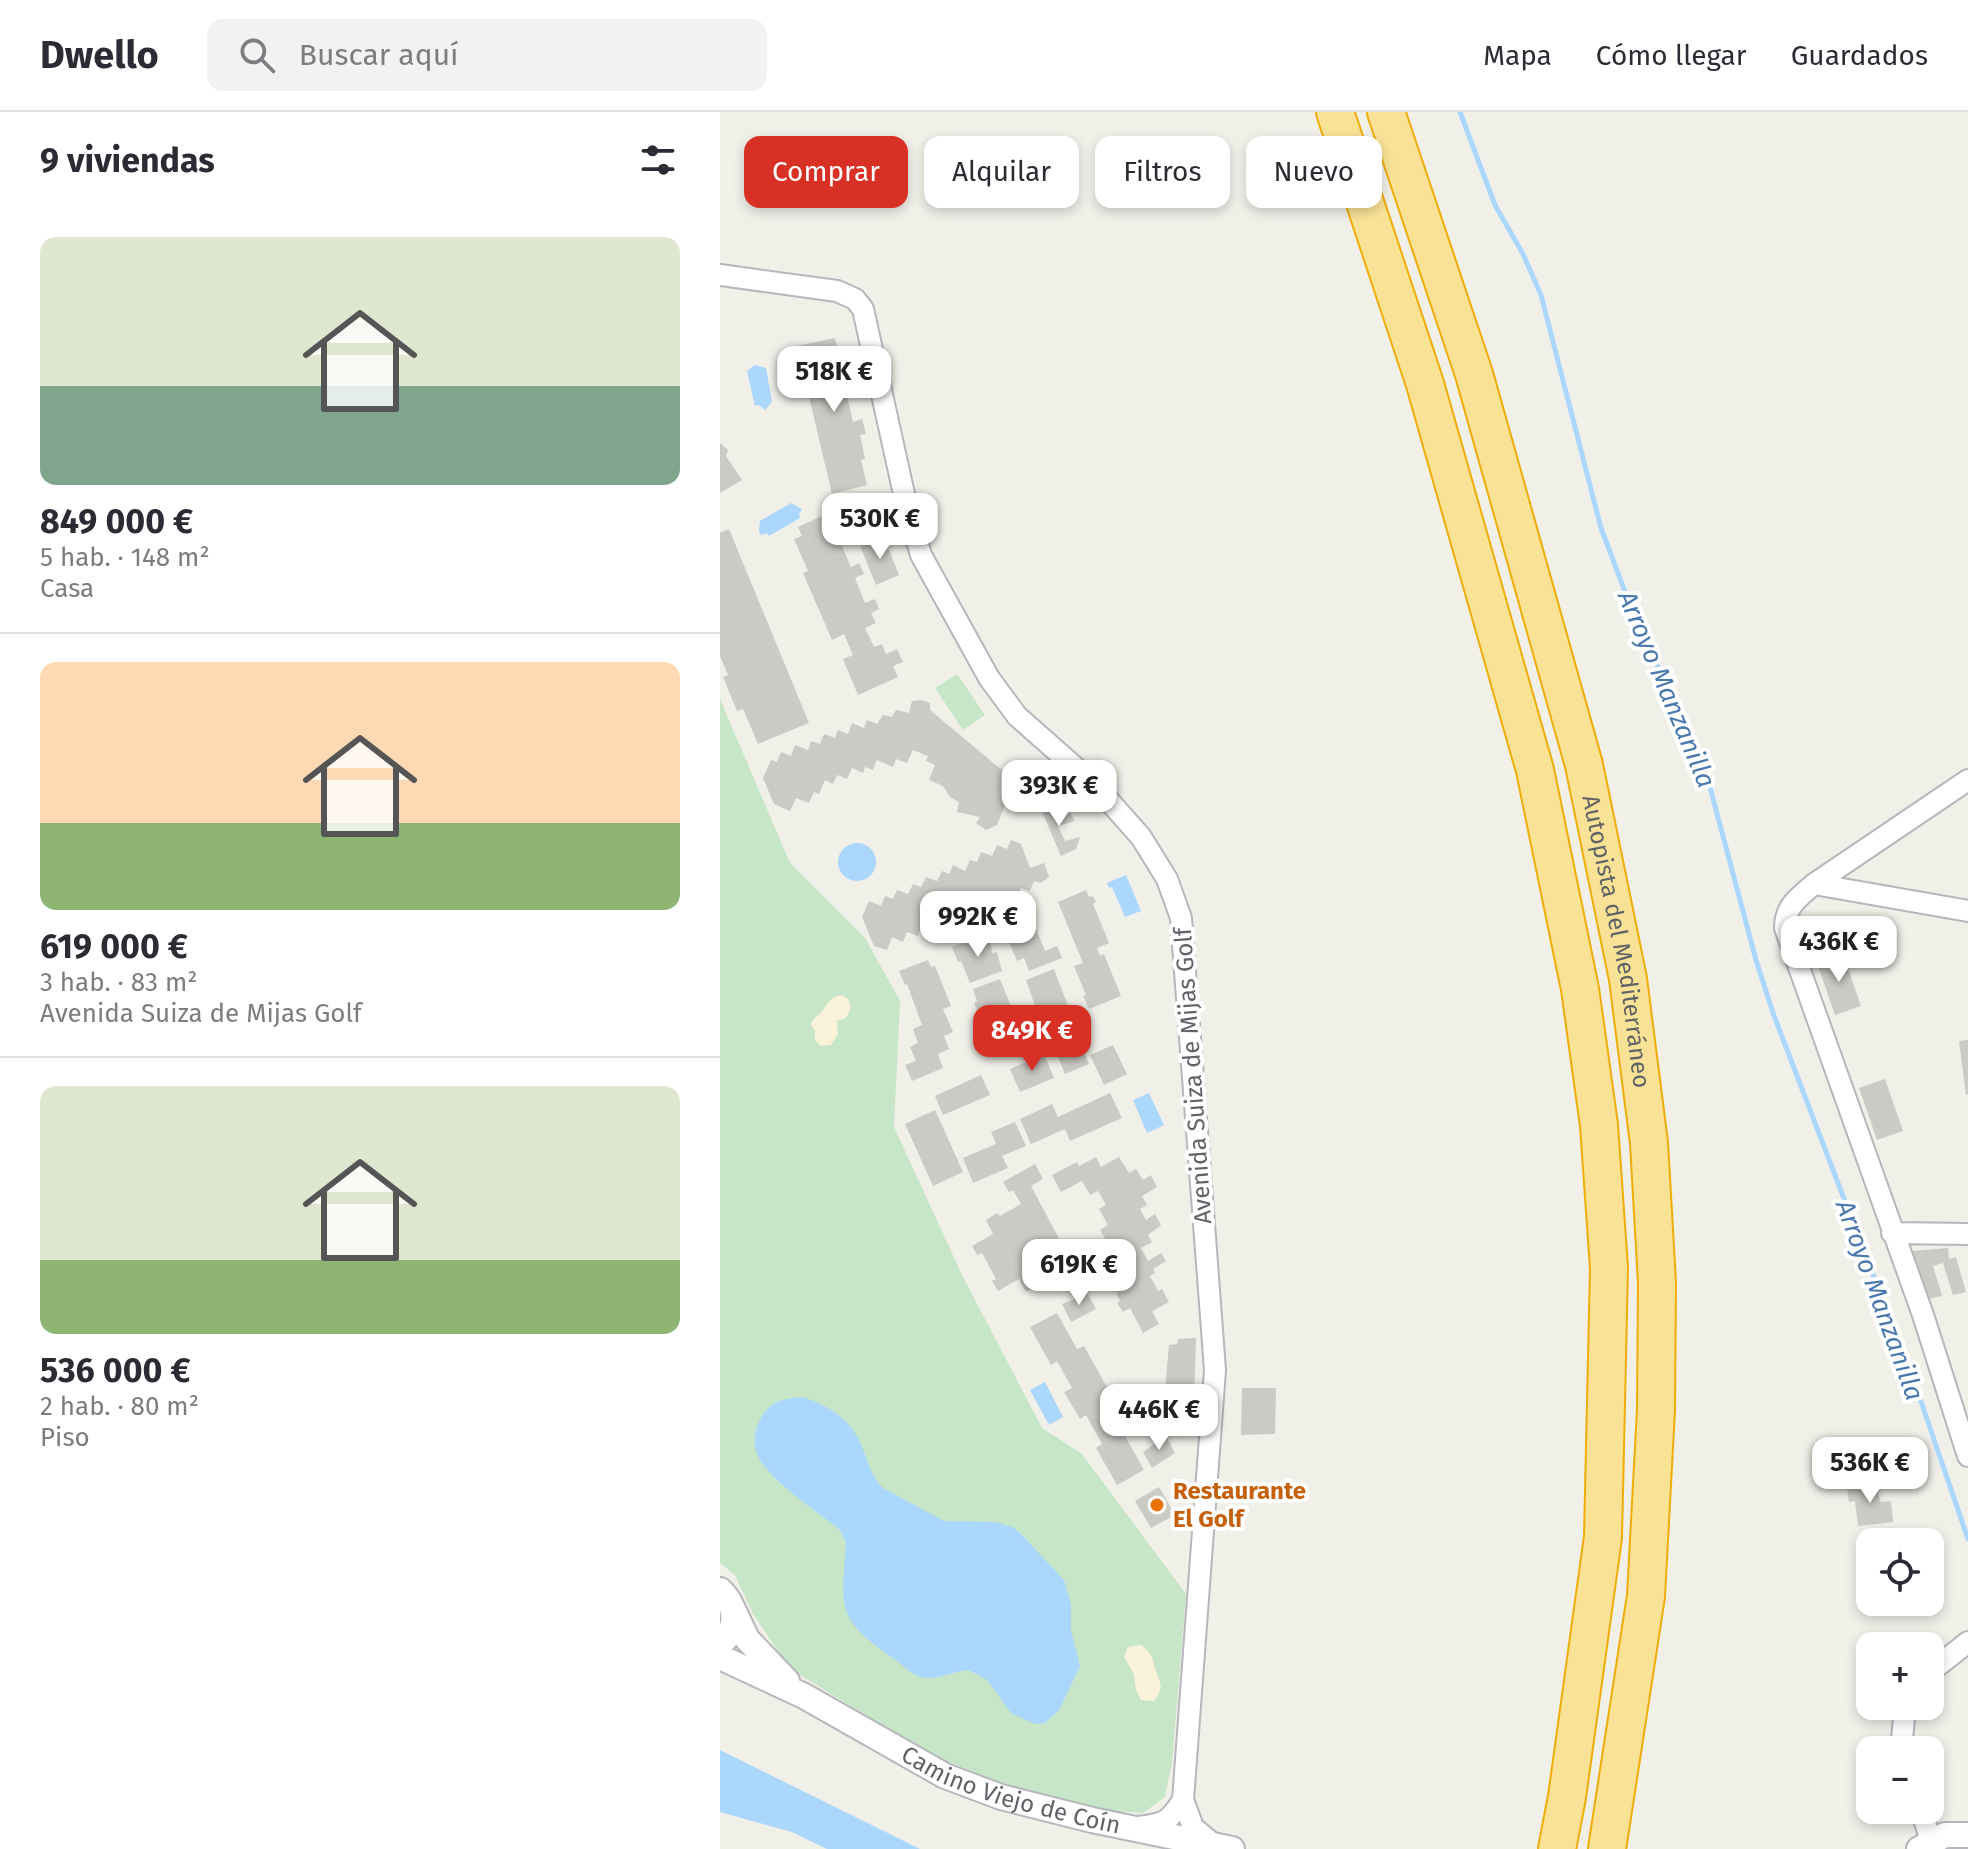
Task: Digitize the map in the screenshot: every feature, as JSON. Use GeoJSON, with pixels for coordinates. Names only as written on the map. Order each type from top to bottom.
{"type":"FeatureCollection","features":[{"type":"Feature","properties":{"kind":"highway","name":"Autopista del Mediterráneo"},"geometry":{"type":"LineString","coordinates":[[1335,112],[1425,384],[1535,770],[1580,989],[1597,1110],[1609,1268],[1603,1537],[1557,1849]]}},
{"type":"Feature","properties":{"kind":"highway","name":"Autopista del Mediterráneo"},"geometry":{"type":"LineString","coordinates":[[1386,112],[1474,374],[1584,765],[1628,979],[1649,1143],[1657,1283],[1656,1410],[1646,1596],[1607,1849]]}},
{"type":"Feature","properties":{"kind":"street","name":"Avenida Suiza de Mijas Golf"},"geometry":{"type":"LineString","coordinates":[[720,275],[837,291],[855,299],[863,309],[906,503],[921,555],[982,665],[1017,716],[1094,784],[1141,837],[1167,879],[1181,918],[1215,1370],[1183,1800]]}},
{"type":"Feature","properties":{"kind":"street"},"geometry":{"type":"LineString","coordinates":[[1968,780],[1814,884],[1791,904],[1785,916],[1785,928],[1923,1315],[1968,1456]]}},
{"type":"Feature","properties":{"kind":"street"},"geometry":{"type":"LineString","coordinates":[[1814,884],[1968,911]]}},
{"type":"Feature","properties":{"kind":"street"},"geometry":{"type":"LineString","coordinates":[[1892,1233],[1968,1234]]}},
{"type":"Feature","properties":{"kind":"street"},"geometry":{"type":"LineString","coordinates":[[720,1644],[731,1631],[726,1596]]}},
{"type":"Feature","properties":{"kind":"street","name":"Camino Viejo de Coín"},"geometry":{"type":"LineString","coordinates":[[726,1596],[747,1639],[776,1672],[804,1696]]}},
{"type":"Feature","properties":{"kind":"street"},"geometry":{"type":"LineString","coordinates":[[1944,1661],[1968,1642]]}},
{"type":"Feature","properties":{"kind":"street","name":"Camino Viejo de Coín"},"geometry":{"type":"LineString","coordinates":[[720,1657],[804,1696],[945,1776],[1001,1797],[1223,1847]]}},
{"type":"Feature","properties":{"kind":"street"},"geometry":{"type":"LineString","coordinates":[[1129,1828],[1160,1825],[1168,1821],[1183,1800]]}},
{"type":"Feature","properties":{"kind":"street"},"geometry":{"type":"LineString","coordinates":[[1183,1800],[1193,1827],[1223,1847]]}},
{"type":"Feature","properties":{"kind":"street"},"geometry":{"type":"LineString","coordinates":[[1923,1824],[1925,1845],[1945,1835],[1968,1835]]}},
{"type":"Feature","properties":{"kind":"green space"},"geometry":{"type":"Polygon","coordinates":[[[957,674],[985,715],[963,730],[935,688],[957,674]]]}},
{"type":"Feature","properties":{"kind":"green space"},"geometry":{"type":"Polygon","coordinates":[[[720,699],[790,863],[865,938],[900,1001],[894,1127],[962,1275],[1042,1428],[1082,1454],[1186,1594],[1172,1763],[1165,1797],[1143,1813],[1102,1810],[1030,1794],[941,1759],[856,1709],[795,1672],[752,1612],[735,1575],[720,1563],[720,699]]]}},
{"type":"Feature","properties":{"kind":"sand"},"geometry":{"type":"Polygon","coordinates":[[[842,995],[851,1007],[846,1018],[837,1021],[838,1034],[831,1045],[821,1046],[815,1040],[812,1022],[831,1000],[842,995]]]}},
{"type":"Feature","properties":{"kind":"sand"},"geometry":{"type":"Polygon","coordinates":[[[1141,1645],[1151,1655],[1160,1684],[1154,1701],[1141,1700],[1134,1674],[1124,1657],[1128,1647],[1141,1645]]]}},
{"type":"Feature","properties":{"kind":"water"},"geometry":{"type":"Polygon","coordinates":[[[755,365],[766,368],[772,402],[765,410],[759,405],[755,406],[747,371],[755,365]]]}},
{"type":"Feature","properties":{"kind":"water"},"geometry":{"type":"Polygon","coordinates":[[[791,503],[802,509],[800,518],[769,536],[767,533],[761,535],[760,521],[791,503]]]}},
{"type":"Feature","properties":{"kind":"water"},"geometry":{"type":"Polygon","coordinates":[[[857,843],[870,849],[876,862],[870,875],[857,881],[844,875],[838,862],[844,849],[857,843]]]}},
{"type":"Feature","properties":{"kind":"water"},"geometry":{"type":"Polygon","coordinates":[[[1126,875],[1141,911],[1125,917],[1112,887],[1109,888],[1107,883],[1126,875]]]}},
{"type":"Feature","properties":{"kind":"water"},"geometry":{"type":"Polygon","coordinates":[[[1149,1093],[1164,1125],[1147,1133],[1133,1100],[1149,1093]]]}},
{"type":"Feature","properties":{"kind":"water"},"geometry":{"type":"Polygon","coordinates":[[[1045,1382],[1063,1417],[1049,1425],[1030,1390],[1045,1382]]]}},
{"type":"Feature","properties":{"kind":"water"},"geometry":{"type":"Polygon","coordinates":[[[803,1397],[827,1408],[848,1423],[858,1438],[874,1477],[883,1488],[944,1521],[995,1522],[1013,1527],[1064,1580],[1071,1604],[1071,1630],[1080,1666],[1059,1710],[1045,1723],[1036,1724],[1012,1714],[987,1680],[969,1670],[931,1678],[917,1676],[875,1645],[852,1622],[844,1599],[846,1543],[840,1530],[776,1479],[756,1450],[757,1428],[765,1412],[779,1402],[803,1397]]]}},
{"type":"Feature","properties":{"kind":"water"},"geometry":{"type":"Polygon","coordinates":[[[720,1750],[920,1849],[827,1849],[792,1832],[720,1812],[720,1750]]]}},
{"type":"Feature","properties":{"kind":"building"},"geometry":{"type":"Polygon","coordinates":[[[835,338],[842,367],[849,365],[854,385],[845,387],[853,422],[862,419],[866,434],[860,435],[865,459],[861,460],[867,485],[832,494],[797,346],[835,338]]]}},
{"type":"Feature","properties":{"kind":"building"},"geometry":{"type":"Polygon","coordinates":[[[720,443],[728,450],[726,456],[742,480],[720,493],[720,443]]]}},
{"type":"Feature","properties":{"kind":"building"},"geometry":{"type":"Polygon","coordinates":[[[822,516],[830,534],[848,526],[854,541],[842,546],[851,567],[859,563],[864,574],[855,578],[865,603],[875,599],[879,609],[871,613],[876,623],[865,628],[874,647],[882,644],[886,654],[897,649],[903,662],[893,666],[898,677],[858,695],[843,659],[853,655],[844,634],[832,640],[803,573],[808,571],[794,539],[802,536],[798,527],[822,516]]]}},
{"type":"Feature","properties":{"kind":"building"},"geometry":{"type":"Polygon","coordinates":[[[729,529],[809,723],[758,744],[743,709],[737,711],[723,677],[728,675],[720,656],[720,533],[729,529]]]}},
{"type":"Feature","properties":{"kind":"building"},"geometry":{"type":"Polygon","coordinates":[[[884,537],[899,575],[876,585],[860,546],[884,537]]]}},
{"type":"Feature","properties":{"kind":"building"},"geometry":{"type":"Polygon","coordinates":[[[912,701],[930,703],[930,710],[1015,781],[997,825],[986,830],[976,823],[980,817],[957,812],[959,802],[950,797],[943,786],[929,780],[935,765],[926,761],[928,756],[913,750],[907,763],[896,759],[893,767],[877,760],[873,770],[865,767],[863,773],[852,768],[847,779],[837,775],[833,784],[825,780],[819,794],[814,792],[809,803],[796,798],[790,811],[774,804],[763,778],[771,760],[777,762],[781,752],[791,756],[795,745],[808,750],[811,741],[820,744],[824,734],[835,738],[838,730],[848,734],[852,723],[864,728],[867,720],[877,724],[883,715],[892,717],[896,710],[909,713],[912,701]]]}},
{"type":"Feature","properties":{"kind":"building"},"geometry":{"type":"Polygon","coordinates":[[[1056,802],[1063,815],[1070,813],[1075,821],[1058,826],[1065,841],[1080,837],[1076,849],[1061,856],[1041,809],[1056,802]]]}},
{"type":"Feature","properties":{"kind":"building"},"geometry":{"type":"Polygon","coordinates":[[[1011,840],[1021,844],[1030,868],[1044,863],[1049,877],[1041,883],[1034,881],[1030,891],[1021,888],[1018,897],[1005,892],[1001,901],[988,896],[985,903],[977,900],[972,911],[963,908],[959,919],[951,916],[946,926],[935,922],[932,932],[921,927],[918,936],[907,932],[903,942],[892,937],[887,950],[874,946],[862,917],[869,901],[881,906],[885,896],[893,899],[897,890],[908,894],[913,884],[921,887],[926,877],[937,881],[942,871],[949,874],[953,865],[965,871],[970,860],[977,862],[981,852],[992,856],[997,845],[1007,849],[1011,840]]]}},
{"type":"Feature","properties":{"kind":"building"},"geometry":{"type":"Polygon","coordinates":[[[1086,890],[1096,902],[1093,904],[1109,943],[1097,948],[1100,956],[1104,954],[1121,996],[1089,1009],[1074,966],[1083,963],[1058,902],[1086,890]]]}},
{"type":"Feature","properties":{"kind":"building"},"geometry":{"type":"Polygon","coordinates":[[[1030,914],[1045,951],[1057,946],[1062,958],[1029,971],[1024,958],[1017,961],[1002,926],[1030,914]]]}},
{"type":"Feature","properties":{"kind":"building"},"geometry":{"type":"Polygon","coordinates":[[[981,936],[983,943],[990,940],[992,953],[997,952],[1002,971],[970,983],[952,947],[981,936]]]}},
{"type":"Feature","properties":{"kind":"building"},"geometry":{"type":"Polygon","coordinates":[[[1843,954],[1861,1006],[1835,1015],[1817,963],[1843,954]]]}},
{"type":"Feature","properties":{"kind":"building"},"geometry":{"type":"Polygon","coordinates":[[[928,960],[931,967],[935,966],[951,1006],[943,1009],[953,1032],[944,1036],[949,1049],[938,1054],[943,1068],[912,1081],[905,1065],[916,1061],[910,1047],[918,1043],[913,1029],[922,1025],[899,971],[928,960]]]}},
{"type":"Feature","properties":{"kind":"building"},"geometry":{"type":"Polygon","coordinates":[[[1054,969],[1070,1011],[1041,1023],[1026,980],[1054,969]]]}},
{"type":"Feature","properties":{"kind":"building"},"geometry":{"type":"Polygon","coordinates":[[[1000,979],[1020,1029],[989,1041],[974,1003],[977,1001],[973,989],[1000,979]]]}},
{"type":"Feature","properties":{"kind":"building"},"geometry":{"type":"Polygon","coordinates":[[[1078,1040],[1089,1064],[1065,1074],[1055,1050],[1078,1040]]]}},
{"type":"Feature","properties":{"kind":"building"},"geometry":{"type":"Polygon","coordinates":[[[1968,1040],[1968,1095],[1966,1095],[1959,1041],[1968,1040]]]}},
{"type":"Feature","properties":{"kind":"building"},"geometry":{"type":"Polygon","coordinates":[[[1113,1045],[1127,1074],[1104,1085],[1090,1055],[1113,1045]]]}},
{"type":"Feature","properties":{"kind":"building"},"geometry":{"type":"Polygon","coordinates":[[[1044,1054],[1054,1078],[1020,1092],[1010,1069],[1044,1054]]]}},
{"type":"Feature","properties":{"kind":"building"},"geometry":{"type":"Polygon","coordinates":[[[981,1075],[990,1095],[943,1115],[935,1096],[981,1075]]]}},
{"type":"Feature","properties":{"kind":"building"},"geometry":{"type":"Polygon","coordinates":[[[1885,1079],[1903,1131],[1877,1140],[1859,1088],[1885,1079]]]}},
{"type":"Feature","properties":{"kind":"building"},"geometry":{"type":"Polygon","coordinates":[[[1110,1093],[1122,1118],[1070,1141],[1065,1129],[1031,1144],[1020,1119],[1052,1104],[1058,1117],[1110,1093]]]}},
{"type":"Feature","properties":{"kind":"building"},"geometry":{"type":"Polygon","coordinates":[[[935,1110],[963,1172],[933,1186],[905,1124],[935,1110]]]}},
{"type":"Feature","properties":{"kind":"building"},"geometry":{"type":"Polygon","coordinates":[[[1015,1122],[1026,1146],[1002,1156],[1008,1168],[973,1183],[963,1158],[996,1144],[991,1132],[1015,1122]]]}},
{"type":"Feature","properties":{"kind":"building"},"geometry":{"type":"Polygon","coordinates":[[[1096,1157],[1101,1167],[1119,1157],[1129,1173],[1136,1169],[1143,1180],[1151,1175],[1157,1187],[1142,1196],[1147,1205],[1140,1209],[1146,1220],[1155,1214],[1161,1225],[1148,1235],[1152,1242],[1141,1248],[1148,1261],[1161,1253],[1166,1261],[1153,1269],[1155,1273],[1150,1276],[1169,1302],[1152,1311],[1159,1324],[1143,1333],[1130,1308],[1123,1312],[1117,1303],[1120,1301],[1118,1293],[1105,1269],[1118,1261],[1100,1230],[1108,1225],[1099,1209],[1106,1205],[1098,1191],[1090,1195],[1082,1181],[1061,1192],[1052,1175],[1077,1162],[1079,1166],[1096,1157]]]}},
{"type":"Feature","properties":{"kind":"building"},"geometry":{"type":"Polygon","coordinates":[[[1035,1164],[1043,1179],[1031,1186],[1074,1267],[1026,1292],[1019,1279],[998,1291],[992,1281],[996,1279],[982,1253],[977,1255],[972,1246],[993,1234],[986,1220],[1021,1204],[1013,1190],[1009,1192],[1003,1182],[1035,1164]]]}},
{"type":"Feature","properties":{"kind":"building"},"geometry":{"type":"Polygon","coordinates":[[[1948,1248],[1949,1259],[1956,1257],[1966,1292],[1953,1295],[1943,1263],[1933,1266],[1942,1296],[1928,1299],[1911,1251],[1948,1248]]]}},
{"type":"Feature","properties":{"kind":"building"},"geometry":{"type":"Polygon","coordinates":[[[1088,1294],[1096,1309],[1071,1322],[1062,1304],[1088,1294]]]}},
{"type":"Feature","properties":{"kind":"building"},"geometry":{"type":"Polygon","coordinates":[[[1057,1313],[1077,1349],[1084,1346],[1131,1430],[1124,1434],[1144,1470],[1117,1485],[1096,1448],[1102,1444],[1086,1415],[1080,1419],[1064,1392],[1072,1388],[1057,1361],[1051,1365],[1030,1327],[1057,1313]]]}},
{"type":"Feature","properties":{"kind":"building"},"geometry":{"type":"Polygon","coordinates":[[[1196,1338],[1193,1431],[1183,1437],[1164,1400],[1169,1345],[1177,1344],[1178,1339],[1196,1338]]]}},
{"type":"Feature","properties":{"kind":"building"},"geometry":{"type":"Polygon","coordinates":[[[1242,1388],[1276,1388],[1275,1434],[1241,1435],[1242,1388]]]}},
{"type":"Feature","properties":{"kind":"building"},"geometry":{"type":"Polygon","coordinates":[[[1166,1436],[1175,1453],[1152,1468],[1143,1452],[1166,1436]]]}},
{"type":"Feature","properties":{"kind":"building"},"geometry":{"type":"Polygon","coordinates":[[[1877,1483],[1880,1502],[1891,1501],[1893,1522],[1858,1526],[1855,1501],[1849,1502],[1847,1487],[1877,1483]]]}},
{"type":"Feature","properties":{"kind":"building"},"geometry":{"type":"Polygon","coordinates":[[[1159,1487],[1175,1515],[1151,1528],[1135,1501],[1159,1487]]]}},
{"type":"Feature","properties":{"kind":"waterway","name":"Arroyo Manzanilla"},"geometry":{"type":"LineString","coordinates":[[1460,112],[1495,205],[1523,254],[1541,295],[1601,528],[1636,621],[1703,761],[1773,1013],[1916,1387],[1968,1539]]}},
{"type":"Feature","properties":{"kind":"place","name":"Restaurante El Golf"},"geometry":{"type":"Point","coordinates":[1157,1505]}}]}
